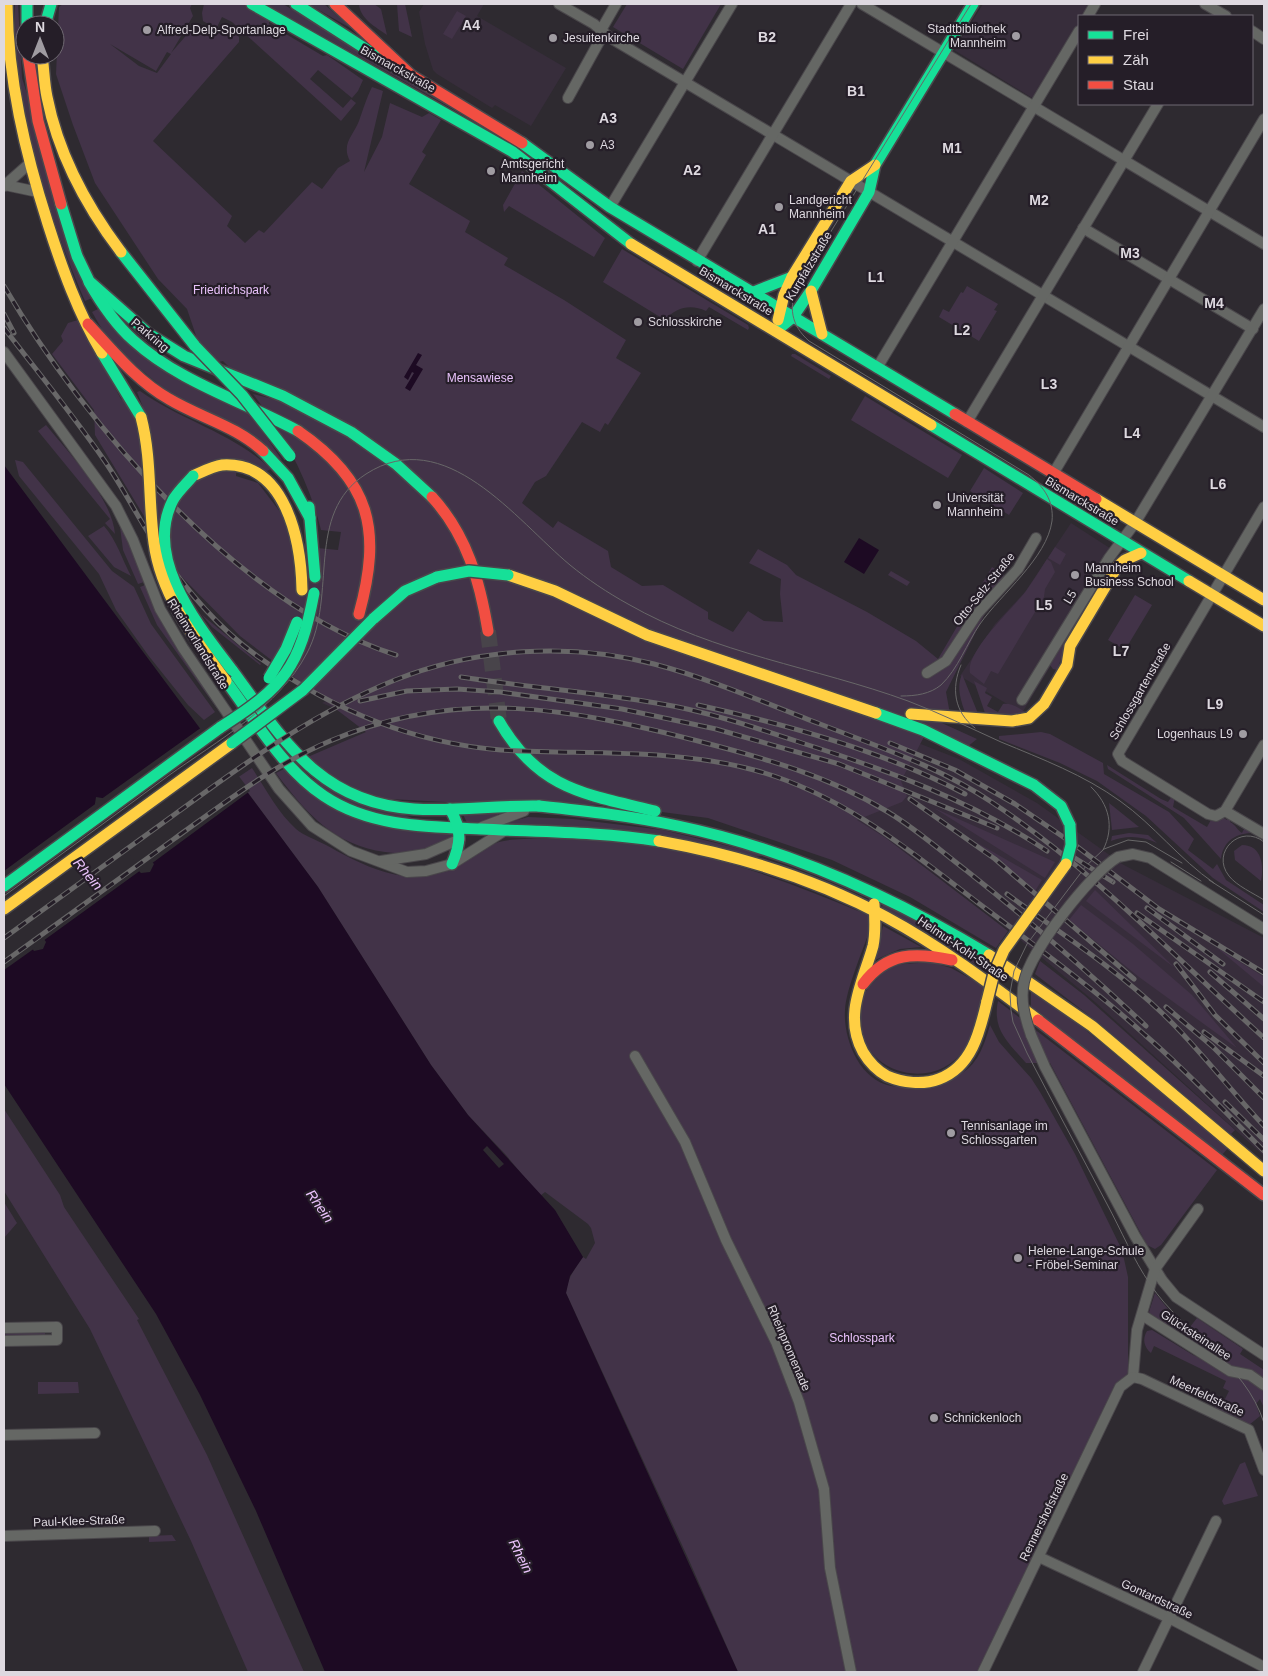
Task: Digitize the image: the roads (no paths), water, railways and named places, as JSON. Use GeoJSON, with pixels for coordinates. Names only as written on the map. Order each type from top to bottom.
{"type":"FeatureCollection","features":[{"type":"Feature","properties":{"kind":"main road"},"geometry":{"type":"LineString","coordinates":[[4,8],[6,4]]}},
{"type":"Feature","properties":{"kind":"main road"},"geometry":{"type":"LineString","coordinates":[[6,4],[9,64],[20,123],[38,192],[61,263],[78,306],[96,343],[127,388],[141,417],[150,456],[154,543],[159,571],[179,614],[229,676]]}},
{"type":"Feature","properties":{"kind":"main road","name":"Bismarckstraße"},"geometry":{"type":"LineString","coordinates":[[252,4],[513,152],[531,164],[585,211],[618,236],[979,452],[1045,496],[1264,626]]}},
{"type":"Feature","properties":{"kind":"main road"},"geometry":{"type":"LineString","coordinates":[[296,4],[386,62],[412,76]]}},
{"type":"Feature","properties":{"kind":"main road","name":"Kurpfalzstraße"},"geometry":{"type":"LineString","coordinates":[[776,331],[793,317],[811,291],[869,192],[875,165],[973,4]]}},
{"type":"Feature","properties":{"kind":"main road","name":"Bismarckstraße"},"geometry":{"type":"LineString","coordinates":[[340,5],[412,76],[530,148],[610,207],[1264,600]]}},
{"type":"Feature","properties":{"kind":"main road","name":"Parkring"},"geometry":{"type":"LineString","coordinates":[[29,65],[37,122],[77,254],[89,282],[108,303],[131,340],[189,378],[298,432],[328,454],[357,490],[365,506],[373,558],[368,588],[360,614],[333,662]]}},
{"type":"Feature","properties":{"kind":"main road"},"geometry":{"type":"LineString","coordinates":[[4,886],[221,727],[264,699],[290,668],[304,640],[314,547],[304,490],[290,456],[266,424],[195,346],[131,268],[104,229],[74,175],[55,126],[43,75],[42,65]]}},
{"type":"Feature","properties":{"kind":"main road"},"geometry":{"type":"LineString","coordinates":[[4,103],[20,123]]}},
{"type":"Feature","properties":{"kind":"main road","name":"Kurpfalzstraße"},"geometry":{"type":"LineString","coordinates":[[776,331],[780,310],[792,278],[851,181],[875,165]]}},
{"type":"Feature","properties":{"kind":"main road"},"geometry":{"type":"LineString","coordinates":[[585,211],[605,210],[610,207]]}},
{"type":"Feature","properties":{"kind":"main road"},"geometry":{"type":"LineString","coordinates":[[751,293],[792,278]]}},
{"type":"Feature","properties":{"kind":"main road"},"geometry":{"type":"LineString","coordinates":[[811,291],[822,334]]}},
{"type":"Feature","properties":{"kind":"main road"},"geometry":{"type":"LineString","coordinates":[[108,303],[165,347],[213,370],[269,390],[303,406],[347,430],[395,461],[443,511],[468,552],[476,572],[488,631]]}},
{"type":"Feature","properties":{"kind":"main road"},"geometry":{"type":"LineString","coordinates":[[86,320],[117,358],[147,385],[163,396],[230,428],[258,444],[285,473],[311,523]]}},
{"type":"Feature","properties":{"kind":"main road"},"geometry":{"type":"LineString","coordinates":[[229,676],[175,586],[166,552],[166,519],[177,492],[193,476],[220,466],[241,467],[258,473],[278,492],[296,531],[308,592]]}},
{"type":"Feature","properties":{"kind":"main road"},"geometry":{"type":"LineString","coordinates":[[1045,496],[1063,493],[1087,494]]}},
{"type":"Feature","properties":{"kind":"main road"},"geometry":{"type":"LineString","coordinates":[[733,663],[761,668],[911,714],[1023,720],[1034,715],[1044,704],[1062,675],[1067,665],[1070,646],[1117,568],[1125,560],[1141,553]]}},
{"type":"Feature","properties":{"kind":"main road"},"geometry":{"type":"LineString","coordinates":[[4,909],[303,690],[333,662],[373,619],[401,595],[437,577],[469,571],[508,575],[555,591],[647,635],[897,720],[964,750],[1034,785],[1052,798],[1066,814],[1070,825],[1072,846],[1066,864],[1004,950],[994,973],[976,1042],[968,1057],[952,1072],[943,1077],[916,1083],[896,1080],[878,1071],[860,1050],[852,1022],[853,1007],[874,945],[877,928],[876,911],[869,890]]}},
{"type":"Feature","properties":{"kind":"main road","name":"Helmut-Kohl-Straße"},"geometry":{"type":"LineString","coordinates":[[229,676],[292,751],[315,774],[338,790],[376,805],[415,809],[539,806],[607,813],[710,833],[802,863],[869,890],[966,942],[1049,993],[1084,1019],[1264,1171]]}},
{"type":"Feature","properties":{"kind":"main road","name":"Helmut-Kohl-Straße"},"geometry":{"type":"LineString","coordinates":[[229,676],[302,778],[321,794],[341,806],[389,822],[461,833],[478,829],[627,837],[708,850],[791,876],[876,911],[917,933],[958,961],[1122,1083],[1264,1195]]}},
{"type":"Feature","properties":{"kind":"main road"},"geometry":{"type":"LineString","coordinates":[[499,721],[522,757],[552,780],[577,791],[670,815],[710,833]]}},
{"type":"Feature","properties":{"kind":"main road"},"geometry":{"type":"LineString","coordinates":[[450,808],[461,833],[452,864]]}},
{"type":"Feature","properties":{"kind":"main road"},"geometry":{"type":"LineString","coordinates":[[858,992],[876,968],[900,956],[921,954],[958,961]]}},
{"type":"Feature","properties":{"kind":"street"},"geometry":{"type":"LineString","coordinates":[[559,4],[773,135],[1264,427]]}},
{"type":"Feature","properties":{"kind":"street"},"geometry":{"type":"LineString","coordinates":[[568,98],[600,40],[616,4]]}},
{"type":"Feature","properties":{"kind":"street"},"geometry":{"type":"LineString","coordinates":[[610,207],[732,4]]}},
{"type":"Feature","properties":{"kind":"street"},"geometry":{"type":"LineString","coordinates":[[697,261],[851,4]]}},
{"type":"Feature","properties":{"kind":"street"},"geometry":{"type":"LineString","coordinates":[[862,4],[1264,244]]}},
{"type":"Feature","properties":{"kind":"street"},"geometry":{"type":"LineString","coordinates":[[1089,15],[1095,4]]}},
{"type":"Feature","properties":{"kind":"street"},"geometry":{"type":"LineString","coordinates":[[1211,8],[1224,15]]}},
{"type":"Feature","properties":{"kind":"street"},"geometry":{"type":"LineString","coordinates":[[1253,32],[1264,39]]}},
{"type":"Feature","properties":{"kind":"street"},"geometry":{"type":"LineString","coordinates":[[878,368],[1078,33]]}},
{"type":"Feature","properties":{"kind":"street"},"geometry":{"type":"LineString","coordinates":[[967,422],[1157,105]]}},
{"type":"Feature","properties":{"kind":"street"},"geometry":{"type":"LineString","coordinates":[[1053,474],[1264,119]]}},
{"type":"Feature","properties":{"kind":"street"},"geometry":{"type":"LineString","coordinates":[[4,185],[30,163]]}},
{"type":"Feature","properties":{"kind":"street"},"geometry":{"type":"LineString","coordinates":[[4,185],[38,192]]}},
{"type":"Feature","properties":{"kind":"street"},"geometry":{"type":"LineString","coordinates":[[1083,228],[1252,329]]}},
{"type":"Feature","properties":{"kind":"street","name":"L5"},"geometry":{"type":"LineString","coordinates":[[1022,700],[1109,558],[1136,523],[1264,309]]}},
{"type":"Feature","properties":{"kind":"street","name":"Rheinvorlandstraße"},"geometry":{"type":"LineString","coordinates":[[4,352],[25,384],[96,474],[116,506],[167,622],[279,789],[312,826],[332,841],[351,851],[407,872],[437,869],[452,864],[505,830]]}},
{"type":"Feature","properties":{"kind":"street"},"geometry":{"type":"LineString","coordinates":[[1212,595],[1264,507]]}},
{"type":"Feature","properties":{"kind":"street","name":"Otto-Selz-Straße"},"geometry":{"type":"LineString","coordinates":[[927,673],[946,661],[978,614],[1018,569],[1036,538]]}},
{"type":"Feature","properties":{"kind":"street","name":"Schlossgartenstraße"},"geometry":{"type":"LineString","coordinates":[[1212,595],[1118,752],[1118,756],[1122,762],[1208,814],[1216,816],[1226,809],[1264,834]]}},
{"type":"Feature","properties":{"kind":"street"},"geometry":{"type":"LineString","coordinates":[[1042,668],[1051,674],[1062,675]]}},
{"type":"Feature","properties":{"kind":"street"},"geometry":{"type":"LineString","coordinates":[[1226,809],[1264,745]]}},
{"type":"Feature","properties":{"kind":"street"},"geometry":{"type":"LineString","coordinates":[[478,829],[539,806]]}},
{"type":"Feature","properties":{"kind":"street","name":"Rheinvorlandstraße"},"geometry":{"type":"LineString","coordinates":[[380,861],[426,854],[461,833]]}},
{"type":"Feature","properties":{"kind":"street","name":"Glücksteinallee"},"geometry":{"type":"LineString","coordinates":[[1264,929],[1150,858],[1133,854],[1118,857],[1095,876],[1051,932],[1030,964],[1023,984],[1022,996],[1030,1035],[1045,1067],[1155,1270],[1180,1300],[1264,1355]]}},
{"type":"Feature","properties":{"kind":"street","name":"Rheinpromenade"},"geometry":{"type":"LineString","coordinates":[[635,1056],[685,1142],[726,1240],[776,1342],[799,1402],[824,1489],[830,1568],[851,1672]]}},
{"type":"Feature","properties":{"kind":"street"},"geometry":{"type":"LineString","coordinates":[[1137,1378],[1137,1330],[1155,1270],[1198,1209]]}},
{"type":"Feature","properties":{"kind":"street","name":"Glücksteinallee"},"geometry":{"type":"LineString","coordinates":[[1142,1316],[1230,1371],[1250,1375],[1264,1385]]}},
{"type":"Feature","properties":{"kind":"street"},"geometry":{"type":"LineString","coordinates":[[4,1328],[57,1327],[57,1340],[4,1341]]}},
{"type":"Feature","properties":{"kind":"street","name":"Meerfeldstraße"},"geometry":{"type":"LineString","coordinates":[[1137,1378],[1249,1430],[1264,1470]]}},
{"type":"Feature","properties":{"kind":"street","name":"Rennershofstraße"},"geometry":{"type":"LineString","coordinates":[[983,1672],[1120,1387],[1137,1378]]}},
{"type":"Feature","properties":{"kind":"street"},"geometry":{"type":"LineString","coordinates":[[4,1435],[95,1433]]}},
{"type":"Feature","properties":{"kind":"street"},"geometry":{"type":"LineString","coordinates":[[1143,1672],[1216,1521]]}},
{"type":"Feature","properties":{"kind":"street","name":"Paul-Klee-Straße"},"geometry":{"type":"LineString","coordinates":[[4,1536],[154,1531]]}},
{"type":"Feature","properties":{"kind":"street","name":"Gontardstraße"},"geometry":{"type":"LineString","coordinates":[[1038,1557],[1169,1618],[1264,1667]]}},
{"type":"Feature","properties":{"kind":"water"},"geometry":{"type":"Polygon","coordinates":[[[418,353],[422,355],[416,365],[423,369],[410,391],[405,388],[414,373],[412,372],[408,380],[404,377],[418,353]]]}},
{"type":"Feature","properties":{"kind":"water","name":"Rhein"},"geometry":{"type":"Polygon","coordinates":[[[4,465],[318,887],[431,1065],[468,1115],[555,1210],[583,1257],[570,1276],[566,1293],[738,1672],[325,1672],[256,1511],[200,1395],[156,1314],[4,1084],[4,909],[34,951],[43,949],[46,942],[4,882],[4,465]],[[96,797],[94,810],[134,866],[141,873],[150,872],[154,864],[108,799],[96,797]]]}},
{"type":"Feature","properties":{"kind":"water"},"geometry":{"type":"Polygon","coordinates":[[[859,538],[879,550],[864,574],[844,562],[859,538]]]}},
{"type":"Feature","properties":{"kind":"tunnel"},"geometry":{"type":"LineString","coordinates":[[488,631],[499,721]]}},
{"type":"Feature","properties":{"kind":"tram line"},"geometry":{"type":"LineString","coordinates":[[901,696],[927,692],[937,688],[947,679],[980,624],[1033,562],[1042,548],[1052,521],[1050,501],[1039,484],[1029,475],[809,341],[798,329],[792,308],[798,285],[971,4]]}},
{"type":"Feature","properties":{"kind":"tram line"},"geometry":{"type":"LineString","coordinates":[[4,896],[245,722],[280,690],[295,672],[307,653],[316,630],[321,606],[328,533],[335,511],[347,491],[366,474],[395,461],[424,460],[451,469],[477,483],[503,503],[570,565],[620,600],[661,621],[730,648],[873,689],[932,710],[1077,775],[1132,810],[1201,874],[1214,883]]}},
{"type":"Feature","properties":{"kind":"tram line"},"geometry":{"type":"LineString","coordinates":[[961,665],[956,682],[956,699],[963,715],[975,728]]}},
{"type":"Feature","properties":{"kind":"tram line"},"geometry":{"type":"LineString","coordinates":[[1091,787],[1102,801],[1108,816],[1109,833],[1103,850]]}},
{"type":"Feature","properties":{"kind":"tram line"},"geometry":{"type":"LineString","coordinates":[[1264,842],[1255,837],[1246,836],[1238,838],[1231,843],[1223,858],[1224,867],[1232,880],[1264,900]]}},
{"type":"Feature","properties":{"kind":"tram line"},"geometry":{"type":"LineString","coordinates":[[1182,863],[1146,842],[1128,840],[1104,849],[1086,866],[1027,944],[1014,971],[1010,993],[1011,1010],[1013,1022],[1027,1053],[1150,1284],[1179,1319],[1213,1350],[1243,1383],[1255,1402],[1264,1423]]}},
{"type":"Feature","properties":{"kind":"tram line"},"geometry":{"type":"LineString","coordinates":[[1171,862],[1201,881]]}},
{"type":"Feature","properties":{"kind":"tram line"},"geometry":{"type":"LineString","coordinates":[[1209,880],[1264,915]]}},
{"type":"Feature","properties":{"kind":"railway"},"geometry":{"type":"LineString","coordinates":[[4,286],[38,340],[77,395],[122,451],[172,504],[224,553],[280,596],[337,630],[396,655]]}},
{"type":"Feature","properties":{"kind":"railway"},"geometry":{"type":"LineString","coordinates":[[4,314],[14,333]]}},
{"type":"Feature","properties":{"kind":"railway"},"geometry":{"type":"LineString","coordinates":[[4,328],[92,443],[144,527],[180,579],[204,608],[231,635],[287,676],[344,708],[405,731],[436,740],[501,750],[660,755],[692,758],[754,770],[785,780],[815,793],[844,808],[899,843],[1084,983],[1176,1063],[1264,1151]]}},
{"type":"Feature","properties":{"kind":"railway"},"geometry":{"type":"LineString","coordinates":[[4,938],[258,755],[338,706],[366,692],[426,669],[490,655],[556,651],[589,653],[622,657],[654,664],[717,684],[931,768],[973,790],[1065,856],[1133,915],[1264,1038]]}},
{"type":"Feature","properties":{"kind":"railway"},"geometry":{"type":"LineString","coordinates":[[461,677],[632,699],[675,706],[730,720],[866,764],[928,788],[989,817],[1047,851]]}},
{"type":"Feature","properties":{"kind":"railway"},"geometry":{"type":"LineString","coordinates":[[360,701],[407,691],[457,689],[500,692],[622,709],[716,729],[839,764],[997,828]]}},
{"type":"Feature","properties":{"kind":"railway"},"geometry":{"type":"LineString","coordinates":[[698,705],[800,730],[869,752],[965,794]]}},
{"type":"Feature","properties":{"kind":"railway"},"geometry":{"type":"LineString","coordinates":[[4,962],[230,798],[289,761],[309,751],[330,741],[377,724],[423,714],[468,709],[513,708],[604,719],[698,741],[796,769],[866,799],[928,840],[990,890],[1058,947],[1146,1026]]}},
{"type":"Feature","properties":{"kind":"railway"},"geometry":{"type":"LineString","coordinates":[[890,743],[955,770],[1015,804],[1075,845],[1159,909],[1264,973]]}},
{"type":"Feature","properties":{"kind":"railway"},"geometry":{"type":"LineString","coordinates":[[910,799],[995,859],[1134,979]]}},
{"type":"Feature","properties":{"kind":"railway"},"geometry":{"type":"LineString","coordinates":[[1067,853],[1113,882]]}},
{"type":"Feature","properties":{"kind":"railway"},"geometry":{"type":"LineString","coordinates":[[1007,894],[1087,951],[1162,1013],[1189,1040],[1264,1126]]}},
{"type":"Feature","properties":{"kind":"railway"},"geometry":{"type":"LineString","coordinates":[[1147,908],[1223,964]]}},
{"type":"Feature","properties":{"kind":"railway"},"geometry":{"type":"LineString","coordinates":[[1137,913],[1264,1002]]}},
{"type":"Feature","properties":{"kind":"railway"},"geometry":{"type":"LineString","coordinates":[[1176,964],[1215,1015],[1264,1063]]}},
{"type":"Feature","properties":{"kind":"railway"},"geometry":{"type":"LineString","coordinates":[[1210,972],[1264,1019]]}},
{"type":"Feature","properties":{"kind":"railway"},"geometry":{"type":"LineString","coordinates":[[1166,1007],[1212,1046],[1264,1098]]}},
{"type":"Feature","properties":{"kind":"railway"},"geometry":{"type":"LineString","coordinates":[[1204,1032],[1264,1076]]}},
{"type":"Feature","properties":{"kind":"railway"},"geometry":{"type":"LineString","coordinates":[[1225,1102],[1264,1140]]}},
{"type":"Feature","properties":{"kind":"place","name":"Alfred-Delp-Sportanlage"},"geometry":{"type":"Point","coordinates":[147,30]}},
{"type":"Feature","properties":{"kind":"place","name":"Stadtbibliothek Mannheim"},"geometry":{"type":"Point","coordinates":[1016,36]}},
{"type":"Feature","properties":{"kind":"place","name":"Jesuitenkirche"},"geometry":{"type":"Point","coordinates":[553,38]}},
{"type":"Feature","properties":{"kind":"place","name":"A3"},"geometry":{"type":"Point","coordinates":[590,145]}},
{"type":"Feature","properties":{"kind":"place","name":"Amtsgericht Mannheim"},"geometry":{"type":"Point","coordinates":[491,171]}},
{"type":"Feature","properties":{"kind":"place","name":"Landgericht Mannheim"},"geometry":{"type":"Point","coordinates":[779,207]}},
{"type":"Feature","properties":{"kind":"place","name":"Schlosskirche"},"geometry":{"type":"Point","coordinates":[638,322]}},
{"type":"Feature","properties":{"kind":"place","name":"Universität Mannheim"},"geometry":{"type":"Point","coordinates":[937,505]}},
{"type":"Feature","properties":{"kind":"place","name":"Mannheim Business School"},"geometry":{"type":"Point","coordinates":[1075,575]}},
{"type":"Feature","properties":{"kind":"place","name":"Logenhaus L9"},"geometry":{"type":"Point","coordinates":[1243,734]}},
{"type":"Feature","properties":{"kind":"place","name":"Tennisanlage im Schlossgarten"},"geometry":{"type":"Point","coordinates":[951,1133]}},
{"type":"Feature","properties":{"kind":"place","name":"Helene-Lange-Schule - Fröbel-Seminar"},"geometry":{"type":"Point","coordinates":[1018,1258]}},
{"type":"Feature","properties":{"kind":"place","name":"Schnickenloch"},"geometry":{"type":"Point","coordinates":[934,1418]}},
{"type":"Feature","properties":{"kind":"district","name":"A4"},"geometry":{"type":"Point","coordinates":[471,25]}},
{"type":"Feature","properties":{"kind":"district","name":"B2"},"geometry":{"type":"Point","coordinates":[767,37]}},
{"type":"Feature","properties":{"kind":"district","name":"B1"},"geometry":{"type":"Point","coordinates":[856,91]}},
{"type":"Feature","properties":{"kind":"district","name":"A3"},"geometry":{"type":"Point","coordinates":[608,118]}},
{"type":"Feature","properties":{"kind":"district","name":"M1"},"geometry":{"type":"Point","coordinates":[952,148]}},
{"type":"Feature","properties":{"kind":"district","name":"A2"},"geometry":{"type":"Point","coordinates":[692,170]}},
{"type":"Feature","properties":{"kind":"district","name":"M2"},"geometry":{"type":"Point","coordinates":[1039,200]}},
{"type":"Feature","properties":{"kind":"district","name":"A1"},"geometry":{"type":"Point","coordinates":[767,229]}},
{"type":"Feature","properties":{"kind":"district","name":"M3"},"geometry":{"type":"Point","coordinates":[1130,253]}},
{"type":"Feature","properties":{"kind":"district","name":"L1"},"geometry":{"type":"Point","coordinates":[876,277]}},
{"type":"Feature","properties":{"kind":"district","name":"M4"},"geometry":{"type":"Point","coordinates":[1214,303]}},
{"type":"Feature","properties":{"kind":"district","name":"L2"},"geometry":{"type":"Point","coordinates":[962,330]}},
{"type":"Feature","properties":{"kind":"district","name":"L3"},"geometry":{"type":"Point","coordinates":[1049,384]}},
{"type":"Feature","properties":{"kind":"district","name":"L4"},"geometry":{"type":"Point","coordinates":[1132,433]}},
{"type":"Feature","properties":{"kind":"district","name":"L6"},"geometry":{"type":"Point","coordinates":[1218,484]}},
{"type":"Feature","properties":{"kind":"district","name":"L5"},"geometry":{"type":"Point","coordinates":[1044,605]}},
{"type":"Feature","properties":{"kind":"district","name":"L7"},"geometry":{"type":"Point","coordinates":[1121,651]}},
{"type":"Feature","properties":{"kind":"district","name":"L9"},"geometry":{"type":"Point","coordinates":[1215,704]}},
{"type":"Feature","properties":{"kind":"park label","name":"Friedrichspark"},"geometry":{"type":"Point","coordinates":[231,290]}},
{"type":"Feature","properties":{"kind":"park label","name":"Mensawiese"},"geometry":{"type":"Point","coordinates":[480,378]}},
{"type":"Feature","properties":{"kind":"park label","name":"Schlosspark"},"geometry":{"type":"Point","coordinates":[862,1338]}}]}
